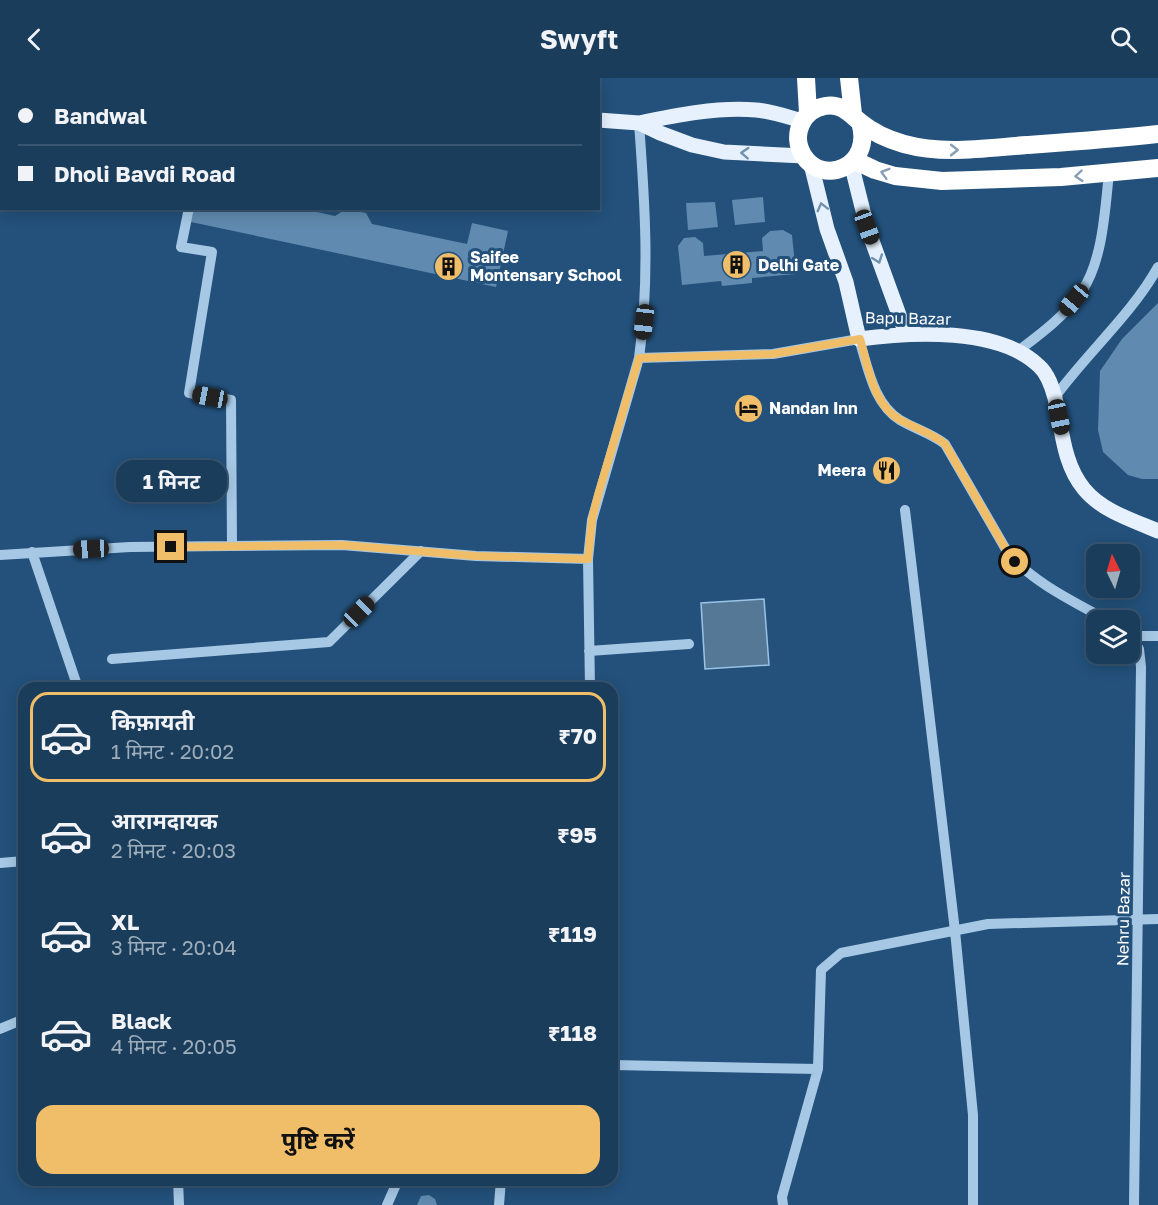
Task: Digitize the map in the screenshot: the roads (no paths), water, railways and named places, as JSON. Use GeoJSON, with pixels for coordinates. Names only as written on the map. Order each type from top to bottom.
{"type":"FeatureCollection","features":[{"type":"Feature","properties":{"kind":"highway"},"geometry":{"type":"LineString","coordinates":[[806,78],[805,117],[798,139],[807,160],[829,170],[838,169],[852,162],[860,152],[863,142],[849,78]]}},
{"type":"Feature","properties":{"kind":"highway"},"geometry":{"type":"LineString","coordinates":[[805,117],[826,105],[835,105],[881,135],[903,144],[925,149],[948,150],[1158,134]]}},
{"type":"Feature","properties":{"kind":"highway"},"geometry":{"type":"LineString","coordinates":[[852,162],[895,176],[942,181],[1010,180],[1158,168]]}},
{"type":"Feature","properties":{"kind":"main road"},"geometry":{"type":"LineString","coordinates":[[600,120],[639,123],[719,110],[758,110],[805,117]]}},
{"type":"Feature","properties":{"kind":"main road"},"geometry":{"type":"LineString","coordinates":[[639,123],[660,134],[692,145],[724,152],[807,160]]}},
{"type":"Feature","properties":{"kind":"main road","name":"Bapu Bazar"},"geometry":{"type":"LineString","coordinates":[[807,160],[827,229],[846,282],[860,339],[906,334],[970,338],[1018,351],[1040,366],[1049,380],[1071,465],[1084,490],[1107,508],[1158,531]]}},
{"type":"Feature","properties":{"kind":"main road"},"geometry":{"type":"LineString","coordinates":[[852,162],[867,227],[906,334]]}},
{"type":"Feature","properties":{"kind":"street"},"geometry":{"type":"LineString","coordinates":[[591,682],[588,559],[596,503],[639,358],[647,274],[639,123]]}},
{"type":"Feature","properties":{"kind":"street"},"geometry":{"type":"LineString","coordinates":[[1018,351],[1049,328],[1083,290],[1092,272],[1100,242],[1109,173]]}},
{"type":"Feature","properties":{"kind":"street"},"geometry":{"type":"LineString","coordinates":[[189,210],[181,248],[212,252],[189,393],[231,400],[232,546]]}},
{"type":"Feature","properties":{"kind":"street"},"geometry":{"type":"LineString","coordinates":[[1055,397],[1077,367],[1148,284],[1158,267]]}},
{"type":"Feature","properties":{"kind":"street"},"geometry":{"type":"LineString","coordinates":[[639,358],[773,354],[860,339],[880,401],[889,413],[937,437],[945,444],[1015,562],[1043,582],[1090,610]]}},
{"type":"Feature","properties":{"kind":"street"},"geometry":{"type":"LineString","coordinates":[[905,510],[955,931],[973,1115],[973,1205]]}},
{"type":"Feature","properties":{"kind":"street"},"geometry":{"type":"LineString","coordinates":[[0,555],[130,547],[342,545],[476,556],[588,559]]}},
{"type":"Feature","properties":{"kind":"street"},"geometry":{"type":"LineString","coordinates":[[112,659],[329,642],[421,551]]}},
{"type":"Feature","properties":{"kind":"street"},"geometry":{"type":"LineString","coordinates":[[32,552],[76,682]]}},
{"type":"Feature","properties":{"kind":"street"},"geometry":{"type":"LineString","coordinates":[[1140,636],[1158,636]]}},
{"type":"Feature","properties":{"kind":"street"},"geometry":{"type":"LineString","coordinates":[[589,651],[689,644]]}},
{"type":"Feature","properties":{"kind":"street","name":"Nehru Bazar"},"geometry":{"type":"LineString","coordinates":[[1134,1205],[1140,661]]}},
{"type":"Feature","properties":{"kind":"street"},"geometry":{"type":"LineString","coordinates":[[0,863],[18,862]]}},
{"type":"Feature","properties":{"kind":"street"},"geometry":{"type":"LineString","coordinates":[[783,1205],[782,1197],[818,1069],[821,970],[841,953],[988,924],[1158,919]]}},
{"type":"Feature","properties":{"kind":"street"},"geometry":{"type":"LineString","coordinates":[[0,1029],[18,1022]]}},
{"type":"Feature","properties":{"kind":"street"},"geometry":{"type":"LineString","coordinates":[[618,1065],[818,1069]]}},
{"type":"Feature","properties":{"kind":"street"},"geometry":{"type":"LineString","coordinates":[[178,1186],[179,1205]]}},
{"type":"Feature","properties":{"kind":"street"},"geometry":{"type":"LineString","coordinates":[[387,1205],[395,1186]]}},
{"type":"Feature","properties":{"kind":"street"},"geometry":{"type":"LineString","coordinates":[[499,1205],[501,1186]]}},
{"type":"Feature","properties":{"kind":"water"},"geometry":{"type":"Polygon","coordinates":[[[764,599],[769,665],[705,669],[701,603],[764,599]]]}},
{"type":"Feature","properties":{"kind":"place","name":"Delhi Gate"},"geometry":{"type":"Point","coordinates":[737,265]}},
{"type":"Feature","properties":{"kind":"place","name":"Saifee Montensary School"},"geometry":{"type":"Point","coordinates":[449,266]}},
{"type":"Feature","properties":{"kind":"place","name":"Nandan Inn"},"geometry":{"type":"Point","coordinates":[748,408]}},
{"type":"Feature","properties":{"kind":"place","name":"Meera"},"geometry":{"type":"Point","coordinates":[887,470]}}]}
